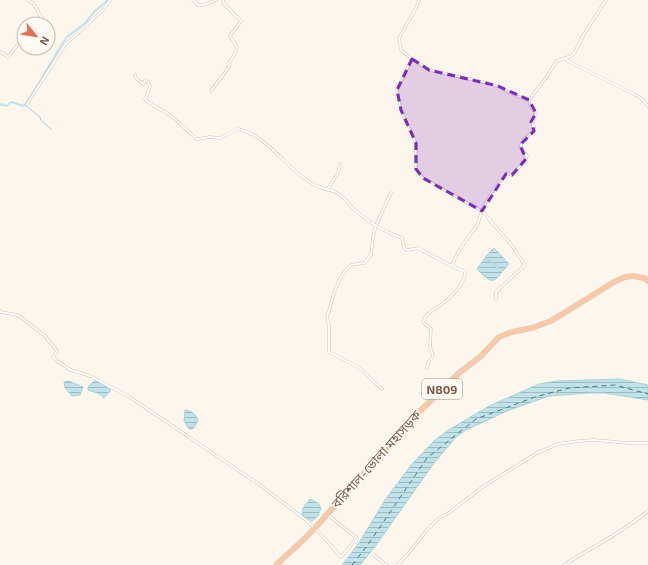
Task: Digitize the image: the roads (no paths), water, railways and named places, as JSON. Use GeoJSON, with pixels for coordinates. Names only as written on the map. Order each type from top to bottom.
{"type":"FeatureCollection","features":[{"type":"Feature","properties":{"kind":"highway","name":"বরিশাল-ভোলা মহাসড়ক"},"geometry":{"type":"LineString","coordinates":[[276,565],[301,542],[415,416],[459,373],[480,357],[499,337],[551,321],[614,282],[625,277],[633,276],[648,280]]}},
{"type":"Feature","properties":{"kind":"street"},"geometry":{"type":"LineString","coordinates":[[28,0],[34,4],[41,16]]}},
{"type":"Feature","properties":{"kind":"street"},"geometry":{"type":"LineString","coordinates":[[27,104],[65,45],[103,10],[110,0]]}},
{"type":"Feature","properties":{"kind":"street"},"geometry":{"type":"LineString","coordinates":[[193,0],[198,5],[203,5],[216,0]]}},
{"type":"Feature","properties":{"kind":"street"},"geometry":{"type":"LineString","coordinates":[[211,90],[226,72],[229,67],[229,63],[236,52],[237,47],[230,36],[241,21],[224,4],[223,0]]}},
{"type":"Feature","properties":{"kind":"street"},"geometry":{"type":"LineString","coordinates":[[419,0],[399,38],[401,50],[429,70],[492,84],[529,100]]}},
{"type":"Feature","properties":{"kind":"street"},"geometry":{"type":"LineString","coordinates":[[529,100],[557,61],[571,56],[575,52],[584,34],[606,0]]}},
{"type":"Feature","properties":{"kind":"street"},"geometry":{"type":"LineString","coordinates":[[1,52],[8,56],[16,47]]}},
{"type":"Feature","properties":{"kind":"street"},"geometry":{"type":"LineString","coordinates":[[565,58],[568,61],[634,94],[642,99],[648,106]]}},
{"type":"Feature","properties":{"kind":"street"},"geometry":{"type":"LineString","coordinates":[[412,59],[397,90],[401,110],[416,143],[416,169],[423,178],[482,211],[513,247],[525,265],[496,292],[496,299]]}},
{"type":"Feature","properties":{"kind":"street"},"geometry":{"type":"LineString","coordinates":[[135,75],[136,78],[143,84],[145,80],[150,86],[145,99],[148,103],[169,114],[197,139],[210,137],[220,138],[238,129],[248,131],[303,177],[316,186],[338,193],[355,210],[376,225],[391,234],[402,238],[405,249],[408,250],[418,248],[465,272],[465,276],[457,290],[439,306],[428,313],[423,319],[423,322],[431,329],[430,346],[433,356],[428,363],[427,368]]}},
{"type":"Feature","properties":{"kind":"street"},"geometry":{"type":"LineString","coordinates":[[452,266],[464,243],[476,228],[482,211],[494,189],[507,173],[512,175],[526,159],[527,156],[520,147],[524,139],[534,131],[532,123],[536,114],[530,105],[529,100]]}},
{"type":"Feature","properties":{"kind":"street"},"geometry":{"type":"LineString","coordinates":[[327,190],[338,173],[340,164]]}},
{"type":"Feature","properties":{"kind":"street"},"geometry":{"type":"LineString","coordinates":[[382,389],[358,367],[329,352],[329,325],[327,317],[335,290],[342,275],[351,265],[364,264],[371,255],[376,225],[391,193]]}},
{"type":"Feature","properties":{"kind":"street"},"geometry":{"type":"LineString","coordinates":[[0,312],[18,315],[45,336],[57,351],[53,357],[57,361],[71,370],[95,378],[145,407],[260,485],[299,514],[341,557],[354,541],[356,542],[357,538],[327,514]]}},
{"type":"Feature","properties":{"kind":"street"},"geometry":{"type":"LineString","coordinates":[[397,565],[408,555],[426,530],[438,519],[450,512],[484,486],[537,453],[558,444],[579,440],[648,443]]}},
{"type":"Feature","properties":{"kind":"street"},"geometry":{"type":"LineString","coordinates":[[564,565],[619,533],[648,511]]}},
{"type":"Feature","properties":{"kind":"street"},"geometry":{"type":"LineString","coordinates":[[374,555],[386,565]]}},
{"type":"Feature","properties":{"kind":"water"},"geometry":{"type":"Polygon","coordinates":[[[494,248],[509,264],[503,271],[485,257],[494,248]]]}},
{"type":"Feature","properties":{"kind":"water"},"geometry":{"type":"Polygon","coordinates":[[[485,258],[502,272],[492,281],[477,269],[485,258]]]}},
{"type":"Feature","properties":{"kind":"water"},"geometry":{"type":"Polygon","coordinates":[[[620,379],[648,385],[648,400],[605,393],[549,396],[507,411],[466,430],[456,437],[434,463],[374,548],[360,565],[342,565],[359,543],[385,500],[412,464],[435,440],[447,431],[489,406],[539,384],[557,381],[620,379]]]}},
{"type":"Feature","properties":{"kind":"water"},"geometry":{"type":"Polygon","coordinates":[[[96,380],[111,390],[104,398],[100,394],[88,390],[88,387],[96,380]]]}},
{"type":"Feature","properties":{"kind":"water"},"geometry":{"type":"Polygon","coordinates":[[[69,381],[83,387],[80,395],[72,396],[65,388],[64,382],[69,381]]]}},
{"type":"Feature","properties":{"kind":"water"},"geometry":{"type":"Polygon","coordinates":[[[185,410],[195,415],[198,421],[193,429],[189,429],[184,421],[185,410]]]}},
{"type":"Feature","properties":{"kind":"water"},"geometry":{"type":"Polygon","coordinates":[[[310,499],[318,503],[321,508],[318,516],[312,521],[302,514],[303,508],[310,499]]]}},
{"type":"Feature","properties":{"kind":"waterway"},"geometry":{"type":"LineString","coordinates":[[0,105],[2,104],[6,106],[12,102],[23,106],[25,105],[67,37],[85,23],[95,11],[108,0]]}},
{"type":"Feature","properties":{"kind":"waterway"},"geometry":{"type":"LineString","coordinates":[[25,105],[40,117],[41,120],[51,129]]}}]}
